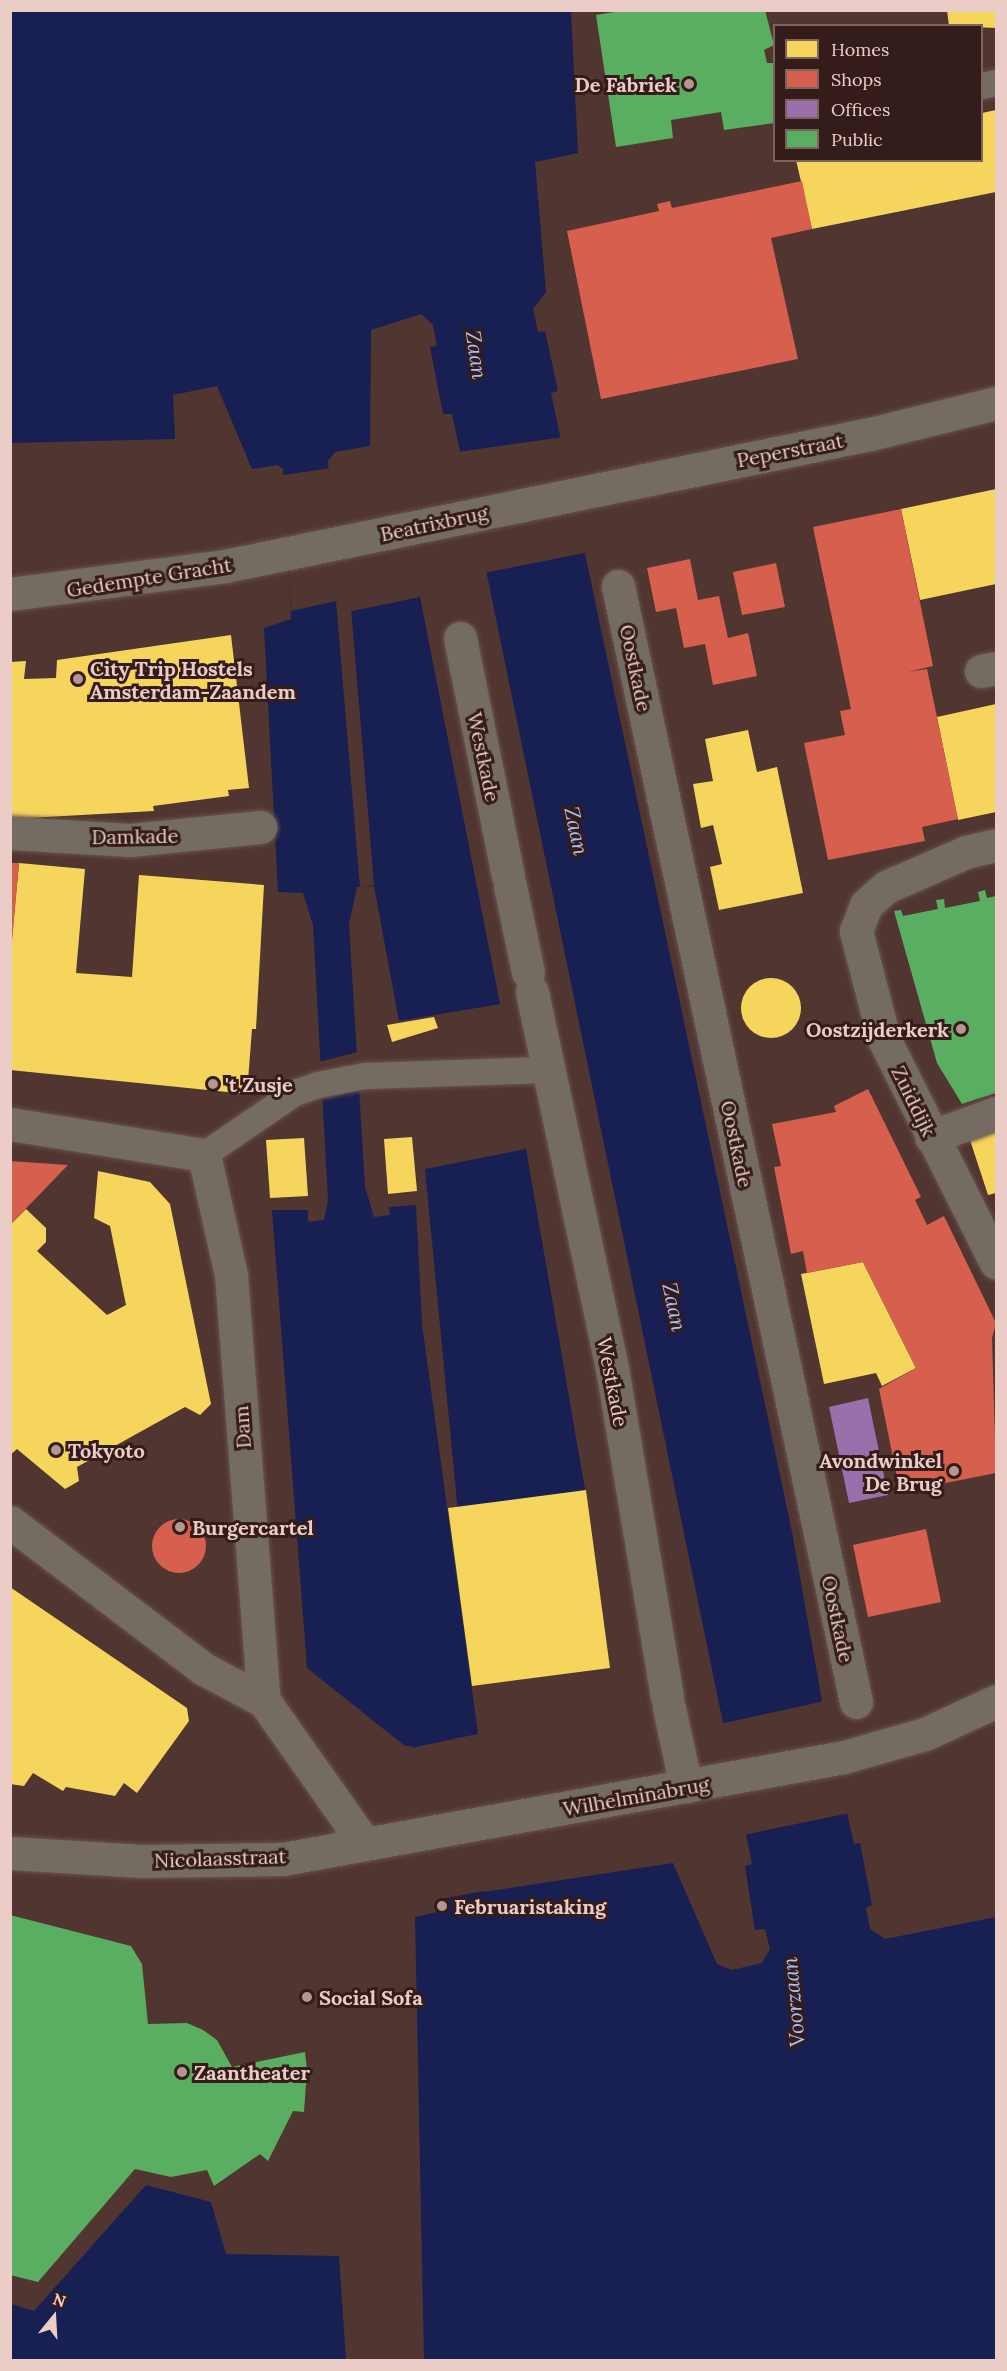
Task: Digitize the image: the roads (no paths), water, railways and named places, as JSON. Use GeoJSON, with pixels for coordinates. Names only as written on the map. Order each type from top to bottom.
{"type":"FeatureCollection","features":[{"type":"Feature","properties":{"kind":"street","name":"Peperstraat"},"geometry":{"type":"LineString","coordinates":[[582,492],[996,403]]}},
{"type":"Feature","properties":{"kind":"street","name":"Beatrixbrug"},"geometry":{"type":"LineString","coordinates":[[287,554],[582,492]]}},
{"type":"Feature","properties":{"kind":"street","name":"Gedempte Gracht"},"geometry":{"type":"LineString","coordinates":[[10,594],[60,591],[287,554]]}},
{"type":"Feature","properties":{"kind":"street","name":"Oostkade"},"geometry":{"type":"LineString","coordinates":[[618,586],[856,1702]]}},
{"type":"Feature","properties":{"kind":"street","name":"Westkade"},"geometry":{"type":"LineString","coordinates":[[460,638],[548,1070],[612,1368],[668,1702],[686,1786]]}},
{"type":"Feature","properties":{"kind":"street","name":"Damkade"},"geometry":{"type":"LineString","coordinates":[[10,833],[130,840],[260,827]]}},
{"type":"Feature","properties":{"kind":"street","name":"Zuiddijk"},"geometry":{"type":"LineString","coordinates":[[996,845],[966,852],[886,887],[866,905],[856,931],[884,1039],[996,1263]]}},
{"type":"Feature","properties":{"kind":"street"},"geometry":{"type":"LineString","coordinates":[[931,1137],[996,1113]]}},
{"type":"Feature","properties":{"kind":"street"},"geometry":{"type":"LineString","coordinates":[[10,1124],[204,1155]]}},
{"type":"Feature","properties":{"kind":"street","name":"Dam"},"geometry":{"type":"LineString","coordinates":[[204,1155],[231,1275],[264,1701]]}},
{"type":"Feature","properties":{"kind":"street"},"geometry":{"type":"LineString","coordinates":[[10,1522],[202,1668],[264,1701],[364,1843]]}},
{"type":"Feature","properties":{"kind":"street","name":"Wilhelminabrug"},"geometry":{"type":"LineString","coordinates":[[429,1834],[844,1757],[925,1734],[996,1702]]}},
{"type":"Feature","properties":{"kind":"street","name":"Nicolaasstraat"},"geometry":{"type":"LineString","coordinates":[[10,1854],[142,1860],[283,1859],[364,1843],[429,1834]]}},
{"type":"Feature","properties":{"kind":"lane"},"geometry":{"type":"LineString","coordinates":[[204,1155],[306,1089],[364,1076],[548,1070]]}},
{"type":"Feature","properties":{"kind":"water"},"geometry":{"type":"Polygon","coordinates":[[[10,11],[571,11],[578,153],[535,162],[546,292],[533,309],[538,332],[545,331],[558,391],[551,393],[792,1532],[822,1701],[854,1844],[860,1843],[872,1905],[866,1908],[870,1929],[885,1939],[996,1917],[996,2360],[424,2360],[415,1917],[437,1912],[444,1899],[412,1746],[405,1746],[307,1668],[272,1210],[308,1210],[308,1222],[324,1220],[328,1200],[313,925],[303,893],[278,892],[264,628],[291,619],[283,469],[277,465],[252,469],[217,386],[173,395],[175,439],[11,443],[10,11]],[[421,314],[371,330],[370,446],[335,452],[328,461],[337,609],[343,613],[420,597],[500,1004],[399,1021],[374,886],[357,887],[349,924],[365,1187],[374,1217],[390,1215],[389,1207],[416,1205],[422,1324],[478,1734],[452,1739],[484,1892],[673,1863],[717,1964],[732,1970],[762,1963],[770,1949],[765,1929],[755,1930],[745,1866],[752,1864],[487,575],[452,414],[443,414],[430,347],[437,346],[433,325],[421,314]]]}},
{"type":"Feature","properties":{"kind":"water"},"geometry":{"type":"Polygon","coordinates":[[[526,1149],[586,1495],[458,1513],[425,1169],[526,1149]]]}},
{"type":"Feature","properties":{"kind":"water"},"geometry":{"type":"Polygon","coordinates":[[[146,2185],[211,2202],[226,2254],[339,2256],[346,2360],[11,2360],[11,2304],[34,2311],[146,2185]]]}},
{"type":"Feature","properties":{"kind":"place","name":"De Fabriek"},"geometry":{"type":"Point","coordinates":[689,84]}},
{"type":"Feature","properties":{"kind":"place","name":"City Trip Hostels Amsterdam-Zaandem"},"geometry":{"type":"Point","coordinates":[78,679]}},
{"type":"Feature","properties":{"kind":"place","name":"Oostzijderkerk"},"geometry":{"type":"Point","coordinates":[961,1029]}},
{"type":"Feature","properties":{"kind":"place","name":"'t Zusje"},"geometry":{"type":"Point","coordinates":[213,1084]}},
{"type":"Feature","properties":{"kind":"place","name":"Tokyoto"},"geometry":{"type":"Point","coordinates":[56,1450]}},
{"type":"Feature","properties":{"kind":"place","name":"Avondwinkel De Brug"},"geometry":{"type":"Point","coordinates":[954,1471]}},
{"type":"Feature","properties":{"kind":"place","name":"Burgercartel"},"geometry":{"type":"Point","coordinates":[180,1527]}},
{"type":"Feature","properties":{"kind":"place","name":"Februaristaking"},"geometry":{"type":"Point","coordinates":[442,1906]}},
{"type":"Feature","properties":{"kind":"place","name":"Social Sofa"},"geometry":{"type":"Point","coordinates":[307,1997]}},
{"type":"Feature","properties":{"kind":"place","name":"Zaantheater"},"geometry":{"type":"Point","coordinates":[182,2072]}},
{"type":"Feature","properties":{"kind":"water label","name":"Zaan"},"geometry":{"type":"Point","coordinates":[476,355]}},
{"type":"Feature","properties":{"kind":"water label","name":"Zaan"},"geometry":{"type":"Point","coordinates":[576,831]}},
{"type":"Feature","properties":{"kind":"water label","name":"Zaan"},"geometry":{"type":"Point","coordinates":[674,1307]}},
{"type":"Feature","properties":{"kind":"water label","name":"Voorzaan"},"geometry":{"type":"Point","coordinates":[794,2002]}}]}
